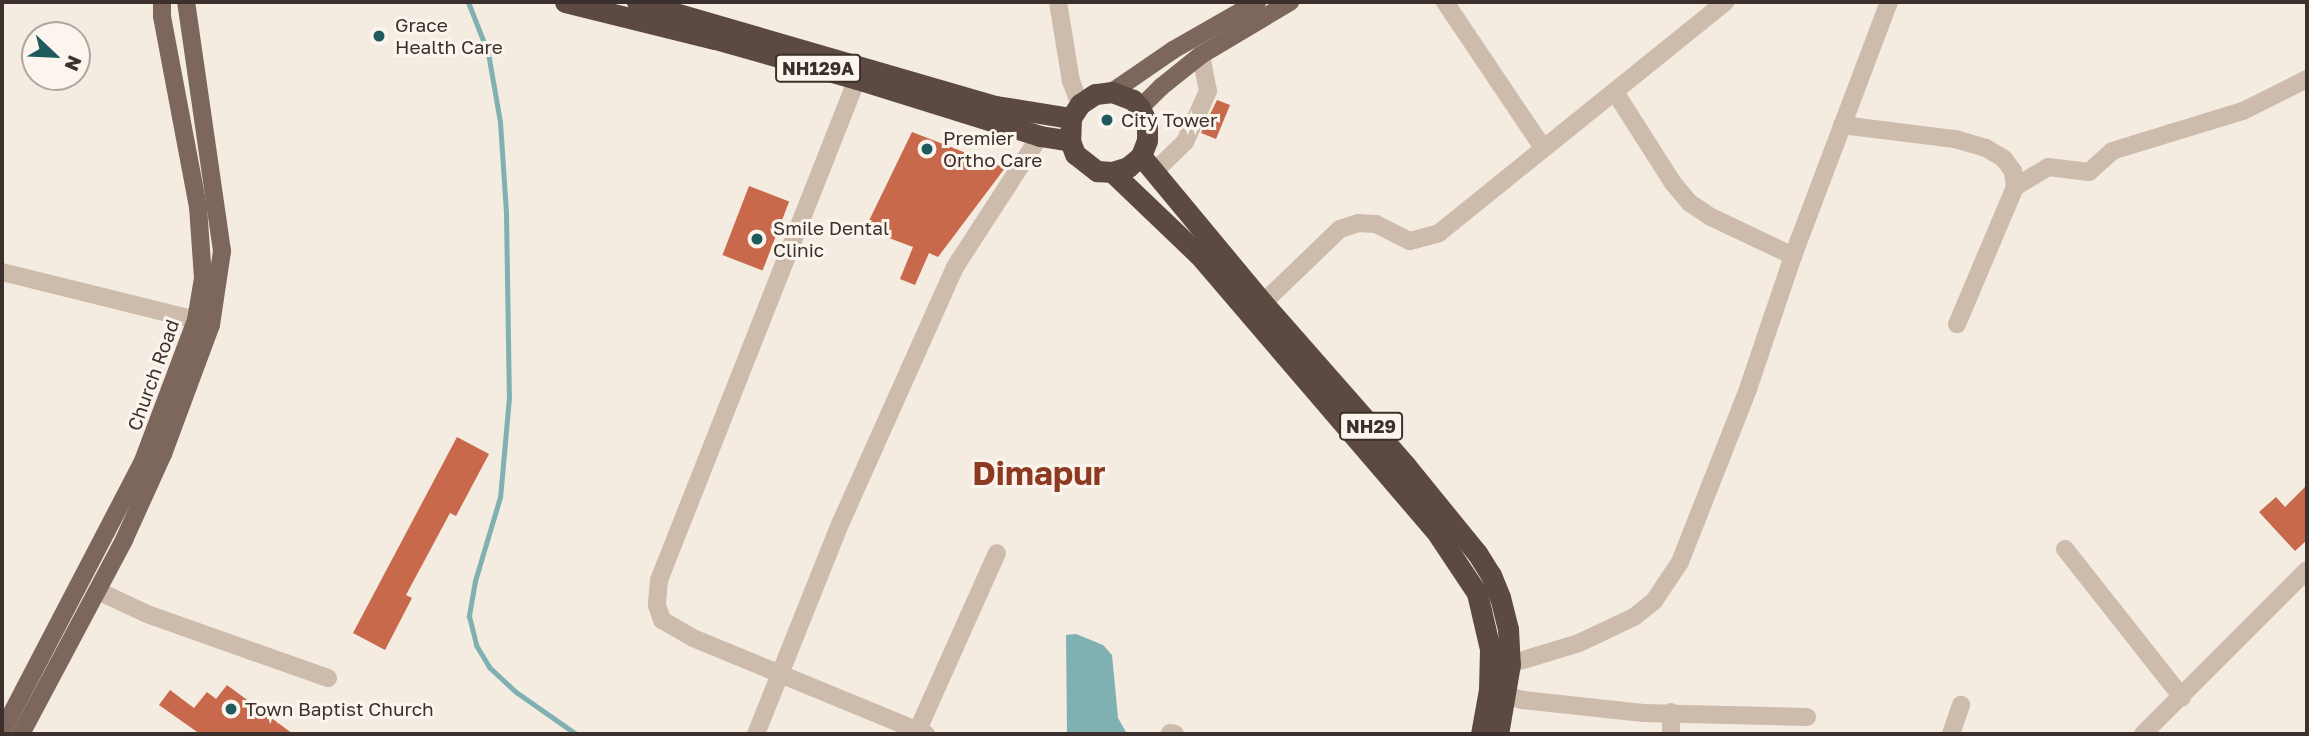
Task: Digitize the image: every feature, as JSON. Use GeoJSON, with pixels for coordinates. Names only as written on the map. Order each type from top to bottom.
{"type":"FeatureCollection","features":[{"type":"Feature","properties":{"kind":"highway","name":"NH129A"},"geometry":{"type":"LineString","coordinates":[[565,2],[858,79],[1040,136],[1070,141]]}},
{"type":"Feature","properties":{"kind":"highway","name":"NH129A"},"geometry":{"type":"LineString","coordinates":[[637,2],[996,106],[1076,111]]}},
{"type":"Feature","properties":{"kind":"highway"},"geometry":{"type":"LineString","coordinates":[[1070,141],[1076,111],[1095,94],[1112,92],[1123,95],[1140,108],[1147,124],[1147,164],[1112,172]]}},
{"type":"Feature","properties":{"kind":"highway","name":"NH29"},"geometry":{"type":"LineString","coordinates":[[1070,141],[1075,154],[1085,164],[1097,171],[1112,172],[1199,255],[1427,521],[1462,567],[1477,593],[1490,649],[1489,690],[1481,734]]}},
{"type":"Feature","properties":{"kind":"highway","name":"NH29"},"geometry":{"type":"LineString","coordinates":[[1147,164],[1263,303],[1406,466],[1477,553],[1500,597],[1508,629],[1510,664],[1498,734]]}},
{"type":"Feature","properties":{"kind":"main road","name":"Church Road"},"geometry":{"type":"LineString","coordinates":[[2,732],[144,461],[196,320],[203,278],[198,207],[162,16],[162,2]]}},
{"type":"Feature","properties":{"kind":"main road"},"geometry":{"type":"LineString","coordinates":[[21,734],[98,591],[163,454],[211,325],[222,251],[186,2]]}},
{"type":"Feature","properties":{"kind":"main road"},"geometry":{"type":"LineString","coordinates":[[1112,92],[1173,50],[1256,2]]}},
{"type":"Feature","properties":{"kind":"main road"},"geometry":{"type":"LineString","coordinates":[[1140,108],[1201,55],[1290,2]]}},
{"type":"Feature","properties":{"kind":"street"},"geometry":{"type":"LineString","coordinates":[[1058,2],[1076,111]]}},
{"type":"Feature","properties":{"kind":"street"},"geometry":{"type":"LineString","coordinates":[[1445,2],[1543,148]]}},
{"type":"Feature","properties":{"kind":"street"},"geometry":{"type":"LineString","coordinates":[[1263,303],[1340,229],[1358,223],[1376,224],[1410,241],[1431,236],[1725,2]]}},
{"type":"Feature","properties":{"kind":"street"},"geometry":{"type":"LineString","coordinates":[[1510,664],[1579,643],[1634,617],[1654,601],[1679,562],[1748,389],[1793,256],[1889,2]]}},
{"type":"Feature","properties":{"kind":"street"},"geometry":{"type":"LineString","coordinates":[[1147,164],[1185,142],[1208,91],[1201,55]]}},
{"type":"Feature","properties":{"kind":"street"},"geometry":{"type":"LineString","coordinates":[[858,79],[659,580],[657,605],[662,620],[693,638],[920,733],[997,553]]}},
{"type":"Feature","properties":{"kind":"street"},"geometry":{"type":"LineString","coordinates":[[2015,187],[2048,167],[2089,172],[2112,151],[2242,111],[2307,79]]}},
{"type":"Feature","properties":{"kind":"street"},"geometry":{"type":"LineString","coordinates":[[1615,92],[1673,183],[1690,202],[1711,217],[1793,256]]}},
{"type":"Feature","properties":{"kind":"street"},"geometry":{"type":"LineString","coordinates":[[1842,125],[1955,139],[1986,148],[2004,159],[2013,171],[2015,187],[1957,324]]}},
{"type":"Feature","properties":{"kind":"street"},"geometry":{"type":"LineString","coordinates":[[756,734],[841,522],[955,267],[1040,136]]}},
{"type":"Feature","properties":{"kind":"street"},"geometry":{"type":"LineString","coordinates":[[2,272],[196,320]]}},
{"type":"Feature","properties":{"kind":"street"},"geometry":{"type":"LineString","coordinates":[[2065,549],[2182,697]]}},
{"type":"Feature","properties":{"kind":"street"},"geometry":{"type":"LineString","coordinates":[[2143,734],[2307,570]]}},
{"type":"Feature","properties":{"kind":"street"},"geometry":{"type":"LineString","coordinates":[[98,591],[148,614],[328,678]]}},
{"type":"Feature","properties":{"kind":"street"},"geometry":{"type":"LineString","coordinates":[[1505,695],[1523,700],[1607,710],[1807,717]]}},
{"type":"Feature","properties":{"kind":"street"},"geometry":{"type":"LineString","coordinates":[[1951,734],[1961,705]]}},
{"type":"Feature","properties":{"kind":"street"},"geometry":{"type":"LineString","coordinates":[[1671,712],[1671,734]]}},
{"type":"Feature","properties":{"kind":"street"},"geometry":{"type":"LineString","coordinates":[[1170,733],[1175,734]]}},
{"type":"Feature","properties":{"kind":"water"},"geometry":{"type":"Polygon","coordinates":[[[1076,634],[1103,645],[1112,655],[1118,718],[1126,732],[1133,734],[1067,734],[1066,635],[1076,634]]]}},
{"type":"Feature","properties":{"kind":"building"},"geometry":{"type":"Polygon","coordinates":[[[1217,100],[1230,105],[1216,139],[1201,133],[1217,100]]]}},
{"type":"Feature","properties":{"kind":"building"},"geometry":{"type":"Polygon","coordinates":[[[912,132],[1005,168],[938,257],[929,253],[915,285],[900,279],[913,247],[865,229],[912,132]]]}},
{"type":"Feature","properties":{"kind":"building"},"geometry":{"type":"Polygon","coordinates":[[[749,186],[789,201],[763,270],[722,255],[749,186]]]}},
{"type":"Feature","properties":{"kind":"building"},"geometry":{"type":"Polygon","coordinates":[[[457,437],[489,454],[456,516],[450,513],[406,595],[412,598],[385,650],[353,633],[457,437]]]}},
{"type":"Feature","properties":{"kind":"building"},"geometry":{"type":"Polygon","coordinates":[[[2307,485],[2307,540],[2295,551],[2259,512],[2276,497],[2285,507],[2307,485]]]}},
{"type":"Feature","properties":{"kind":"building","name":"Town Baptist Church"},"geometry":{"type":"Polygon","coordinates":[[[227,685],[293,734],[200,734],[159,705],[170,690],[194,708],[207,692],[216,699],[227,685]]]}},
{"type":"Feature","properties":{"kind":"waterway"},"geometry":{"type":"LineString","coordinates":[[468,2],[488,53],[500,122],[506,213],[509,397],[500,497],[475,581],[469,616],[476,645],[489,667],[516,692],[576,734]]}},
{"type":"Feature","properties":{"kind":"place","name":"Grace Health Care"},"geometry":{"type":"Point","coordinates":[379,36]}},
{"type":"Feature","properties":{"kind":"place","name":"City Tower"},"geometry":{"type":"Point","coordinates":[1107,120]}},
{"type":"Feature","properties":{"kind":"place","name":"Premier Ortho Care"},"geometry":{"type":"Point","coordinates":[927,149]}},
{"type":"Feature","properties":{"kind":"place","name":"Smile Dental Clinic"},"geometry":{"type":"Point","coordinates":[757,239]}},
{"type":"Feature","properties":{"kind":"place","name":"Town Baptist Church"},"geometry":{"type":"Point","coordinates":[231,709]}},
{"type":"Feature","properties":{"kind":"district","name":"Dimapur"},"geometry":{"type":"Point","coordinates":[1039,473]}}]}
